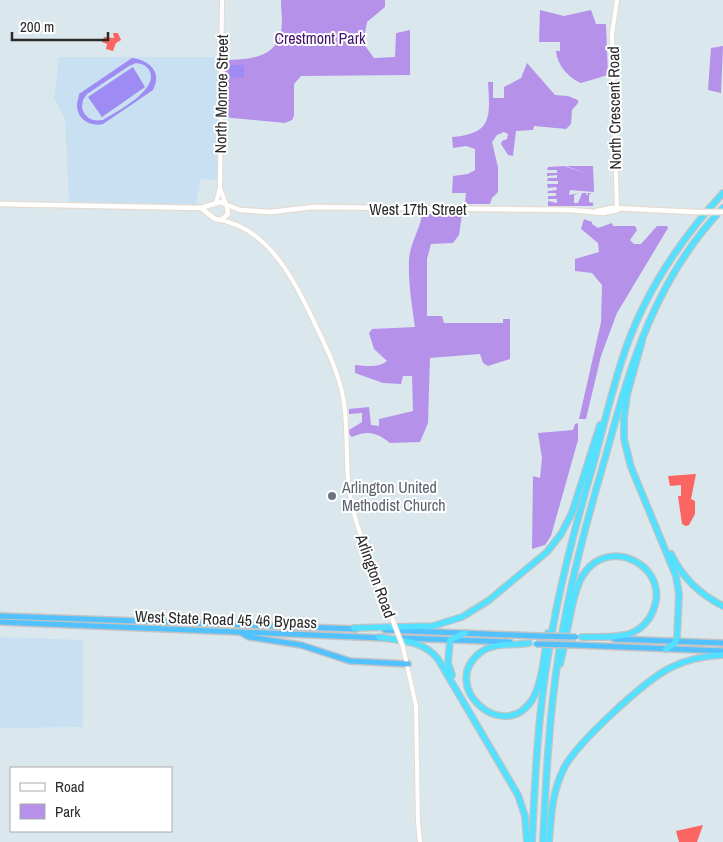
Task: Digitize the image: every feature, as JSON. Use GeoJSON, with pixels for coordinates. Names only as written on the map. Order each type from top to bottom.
{"type":"FeatureCollection","features":[{"type":"Feature","properties":{"kind":"highway"},"geometry":{"type":"LineString","coordinates":[[354,628],[425,626],[455,620],[481,606],[542,556],[561,534],[572,513],[630,337],[654,286],[684,238],[723,194]]}},
{"type":"Feature","properties":{"kind":"highway"},"geometry":{"type":"LineString","coordinates":[[543,842],[554,688],[564,621],[578,555],[628,373],[644,329],[680,262],[723,210]]}},
{"type":"Feature","properties":{"kind":"highway"},"geometry":{"type":"LineString","coordinates":[[644,329],[641,350],[627,396],[624,434],[629,462],[675,571],[678,588],[676,641],[666,649]]}},
{"type":"Feature","properties":{"kind":"highway"},"geometry":{"type":"LineString","coordinates":[[532,644],[494,647],[482,652],[474,659],[468,671],[467,685],[472,698],[482,709],[493,714],[508,715],[521,710],[532,699],[612,393]]}},
{"type":"Feature","properties":{"kind":"highway"},"geometry":{"type":"LineString","coordinates":[[661,538],[690,582],[705,595],[723,606]]}},
{"type":"Feature","properties":{"kind":"highway"},"geometry":{"type":"LineString","coordinates":[[554,688],[579,583],[585,571],[599,560],[615,556],[629,558],[643,566],[653,578],[656,594],[655,607],[647,622],[628,634],[579,637]]}},
{"type":"Feature","properties":{"kind":"highway"},"geometry":{"type":"LineString","coordinates":[[532,842],[542,703],[560,592]]}},
{"type":"Feature","properties":{"kind":"highway","name":"West State Road 45 46 Bypass"},"geometry":{"type":"LineString","coordinates":[[0,616],[723,643]]}},
{"type":"Feature","properties":{"kind":"highway"},"geometry":{"type":"LineString","coordinates":[[11,623],[22,616]]}},
{"type":"Feature","properties":{"kind":"highway","name":"West State Road 45 46 Bypass"},"geometry":{"type":"LineString","coordinates":[[0,622],[723,651]]}},
{"type":"Feature","properties":{"kind":"highway"},"geometry":{"type":"LineString","coordinates":[[158,629],[169,622]]}},
{"type":"Feature","properties":{"kind":"highway"},"geometry":{"type":"LineString","coordinates":[[240,632],[250,636],[301,645],[350,661],[408,664]]}},
{"type":"Feature","properties":{"kind":"highway"},"geometry":{"type":"LineString","coordinates":[[464,700],[449,669],[450,640],[465,633]]}},
{"type":"Feature","properties":{"kind":"highway"},"geometry":{"type":"LineString","coordinates":[[379,638],[414,642],[430,650],[438,659],[464,700],[518,795],[525,816],[528,842]]}},
{"type":"Feature","properties":{"kind":"highway"},"geometry":{"type":"LineString","coordinates":[[549,842],[555,790],[568,760],[580,746],[648,682],[662,672],[697,658],[723,655]]}},
{"type":"Feature","properties":{"kind":"main road"},"geometry":{"type":"LineString","coordinates":[[0,204],[201,208],[221,202],[227,206],[228,214],[221,220],[215,219],[201,208]]}},
{"type":"Feature","properties":{"kind":"main road"},"geometry":{"type":"LineString","coordinates":[[211,214],[211,209],[215,204]]}},
{"type":"Feature","properties":{"kind":"main road","name":"West 17th Street"},"geometry":{"type":"LineString","coordinates":[[227,206],[240,210],[279,212],[315,207],[598,210],[602,208],[696,212],[723,210]]}},
{"type":"Feature","properties":{"kind":"main road","name":"West 17th Street"},"geometry":{"type":"LineString","coordinates":[[228,214],[240,210]]}},
{"type":"Feature","properties":{"kind":"street","name":"North Monroe Street"},"geometry":{"type":"LineString","coordinates":[[215,204],[220,188],[222,0]]}},
{"type":"Feature","properties":{"kind":"street","name":"North Crescent Road"},"geometry":{"type":"LineString","coordinates":[[616,0],[617,6],[612,34],[617,210]]}},
{"type":"Feature","properties":{"kind":"street","name":"North Monroe Street"},"geometry":{"type":"LineString","coordinates":[[220,188],[227,206]]}},
{"type":"Feature","properties":{"kind":"street","name":"Arlington Road"},"geometry":{"type":"LineString","coordinates":[[228,214],[236,223],[265,244],[285,268],[311,316],[336,370],[345,411],[348,478],[353,510],[369,561],[393,620],[408,664],[417,721],[418,822],[420,842]]}},
{"type":"Feature","properties":{"kind":"street","name":"Arlington Road"},"geometry":{"type":"LineString","coordinates":[[221,220],[236,223]]}},
{"type":"Feature","properties":{"kind":"shaded area"},"geometry":{"type":"Polygon","coordinates":[[[113,33],[118,33],[121,40],[116,43],[113,51],[106,49],[107,44],[102,42],[104,37],[114,38],[113,33]]]}},
{"type":"Feature","properties":{"kind":"shaded area"},"geometry":{"type":"Polygon","coordinates":[[[59,57],[221,57],[217,180],[201,179],[196,205],[69,202],[65,118],[54,99],[59,57]]]}},
{"type":"Feature","properties":{"kind":"shaded area"},"geometry":{"type":"Polygon","coordinates":[[[132,58],[148,64],[155,72],[156,83],[153,90],[103,124],[89,123],[82,118],[77,105],[79,94],[132,58]],[[136,63],[87,94],[83,100],[82,107],[87,116],[92,120],[103,120],[126,106],[143,92],[149,85],[151,77],[148,68],[136,63]]]}},
{"type":"Feature","properties":{"kind":"shaded area"},"geometry":{"type":"Polygon","coordinates":[[[229,65],[244,65],[244,77],[229,78],[229,65]]]}},
{"type":"Feature","properties":{"kind":"shaded area"},"geometry":{"type":"Polygon","coordinates":[[[133,67],[145,87],[102,117],[88,97],[133,67]]]}},
{"type":"Feature","properties":{"kind":"shaded area"},"geometry":{"type":"Polygon","coordinates":[[[696,474],[691,499],[695,501],[695,514],[689,525],[686,526],[682,524],[678,496],[681,496],[681,485],[670,486],[668,476],[696,474]]]}},
{"type":"Feature","properties":{"kind":"shaded area"},"geometry":{"type":"Polygon","coordinates":[[[0,637],[83,640],[83,727],[0,728],[0,637]]]}},
{"type":"Feature","properties":{"kind":"shaded area"},"geometry":{"type":"Polygon","coordinates":[[[703,825],[697,842],[679,842],[676,831],[703,825]]]}},
{"type":"Feature","properties":{"kind":"green space","name":"Crestmont Park"},"geometry":{"type":"Polygon","coordinates":[[[281,0],[385,0],[385,7],[367,22],[363,43],[374,58],[395,57],[396,33],[410,30],[410,75],[301,76],[294,84],[294,116],[292,120],[285,123],[222,117],[226,60],[260,56],[273,47],[278,41],[281,32],[281,0]]]}},
{"type":"Feature","properties":{"kind":"green space"},"geometry":{"type":"Polygon","coordinates":[[[540,10],[564,16],[591,10],[596,24],[606,24],[608,75],[581,83],[572,78],[561,66],[557,56],[556,51],[560,51],[560,42],[539,42],[540,10]]]}},
{"type":"Feature","properties":{"kind":"green space"},"geometry":{"type":"Polygon","coordinates":[[[723,46],[721,93],[708,90],[711,48],[723,46]]]}},
{"type":"Feature","properties":{"kind":"green space"},"geometry":{"type":"Polygon","coordinates":[[[527,63],[555,95],[568,96],[578,100],[578,103],[572,110],[571,124],[566,129],[534,126],[533,130],[516,131],[513,156],[508,155],[501,144],[502,141],[507,139],[508,134],[504,132],[497,135],[492,142],[498,167],[498,192],[492,198],[490,204],[465,204],[466,193],[452,193],[453,176],[468,174],[475,170],[475,149],[466,146],[453,148],[452,137],[475,132],[482,127],[488,114],[488,82],[493,82],[493,98],[504,98],[504,87],[521,78],[527,63]]]}},
{"type":"Feature","properties":{"kind":"green space"},"geometry":{"type":"Polygon","coordinates":[[[564,166],[588,174],[566,166],[593,166],[594,192],[570,190],[569,195],[579,193],[574,195],[574,203],[578,203],[582,193],[586,193],[587,196],[588,193],[591,193],[589,195],[589,202],[593,203],[594,196],[593,206],[548,206],[548,201],[557,203],[557,199],[548,199],[548,196],[556,196],[556,193],[547,193],[548,191],[557,190],[556,187],[548,188],[547,184],[558,184],[558,181],[547,181],[548,178],[557,178],[557,175],[547,176],[547,173],[557,173],[557,170],[547,170],[548,167],[564,166]]]}},
{"type":"Feature","properties":{"kind":"green space"},"geometry":{"type":"Polygon","coordinates":[[[422,214],[462,214],[459,235],[453,243],[431,244],[427,259],[427,316],[442,316],[444,323],[503,323],[503,319],[510,319],[510,359],[488,366],[483,363],[480,354],[430,358],[428,423],[420,442],[390,443],[381,436],[372,433],[362,433],[352,437],[349,434],[349,430],[362,422],[362,413],[349,414],[349,409],[369,407],[371,425],[379,426],[379,419],[413,411],[412,376],[403,376],[401,384],[383,383],[355,373],[355,365],[376,366],[387,361],[374,349],[369,333],[372,329],[415,327],[409,260],[422,214]]]}},
{"type":"Feature","properties":{"kind":"green space"},"geometry":{"type":"Polygon","coordinates":[[[584,219],[592,222],[598,228],[612,223],[613,226],[635,226],[637,230],[630,240],[634,244],[641,244],[657,226],[667,226],[668,228],[617,313],[601,356],[586,419],[579,419],[601,322],[602,285],[592,273],[575,271],[575,259],[599,252],[598,243],[581,229],[584,219]]]}},
{"type":"Feature","properties":{"kind":"green space"},"geometry":{"type":"Polygon","coordinates":[[[578,423],[578,440],[551,536],[545,545],[532,549],[533,476],[540,478],[542,458],[538,433],[573,430],[575,424],[578,423]]]}},
{"type":"Feature","properties":{"kind":"place","name":"Arlington United Methodist Church"},"geometry":{"type":"Point","coordinates":[332,496]}}]}
